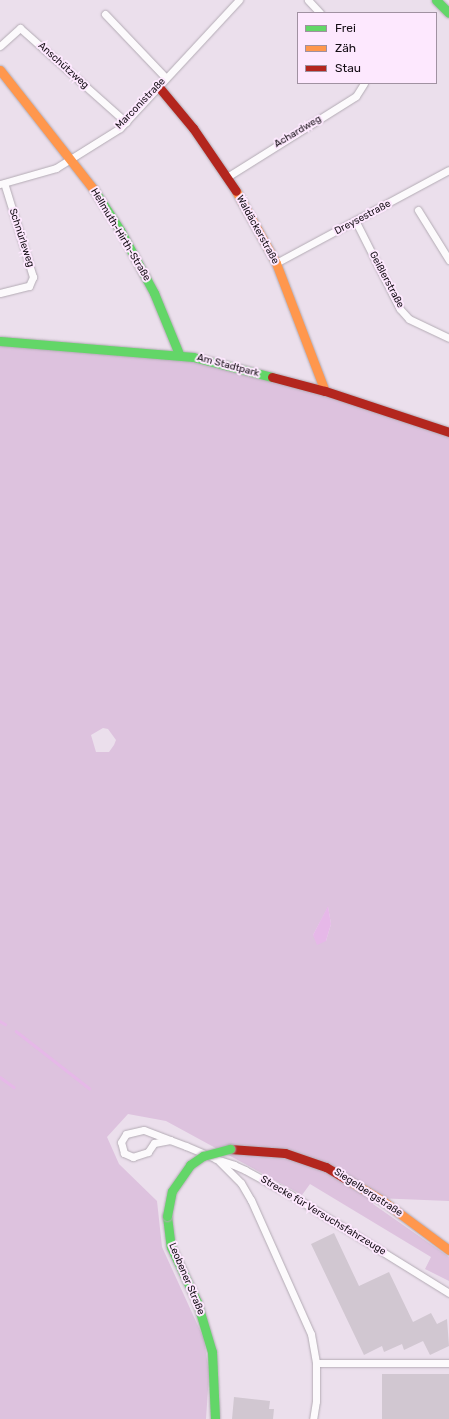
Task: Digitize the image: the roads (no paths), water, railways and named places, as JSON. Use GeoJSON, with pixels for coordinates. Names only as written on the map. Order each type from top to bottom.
{"type":"FeatureCollection","features":[{"type":"Feature","properties":{"kind":"street","name":"Marconistraße"},"geometry":{"type":"LineString","coordinates":[[2,184],[72,160],[126,122],[238,0]]}},
{"type":"Feature","properties":{"kind":"street"},"geometry":{"type":"LineString","coordinates":[[308,0],[319,12]]}},
{"type":"Feature","properties":{"kind":"street"},"geometry":{"type":"LineString","coordinates":[[436,0],[449,14]]}},
{"type":"Feature","properties":{"kind":"street"},"geometry":{"type":"LineString","coordinates":[[105,14],[166,78]]}},
{"type":"Feature","properties":{"kind":"street","name":"Anschützweg"},"geometry":{"type":"LineString","coordinates":[[0,46],[20,28],[126,122]]}},
{"type":"Feature","properties":{"kind":"street","name":"Hellmuth-Hirth-Straße"},"geometry":{"type":"LineString","coordinates":[[0,70],[72,160],[120,230],[154,293],[179,354]]}},
{"type":"Feature","properties":{"kind":"street","name":"Achardweg"},"geometry":{"type":"LineString","coordinates":[[227,177],[356,96],[363,84]]}},
{"type":"Feature","properties":{"kind":"street","name":"Waldäckerstraße"},"geometry":{"type":"LineString","coordinates":[[158,86],[193,128],[227,177],[276,263],[325,391]]}},
{"type":"Feature","properties":{"kind":"street","name":"Dreysestraße"},"geometry":{"type":"LineString","coordinates":[[276,263],[356,222],[449,170]]}},
{"type":"Feature","properties":{"kind":"street","name":"Schnürleweg"},"geometry":{"type":"LineString","coordinates":[[0,293],[29,286],[33,277],[2,184]]}},
{"type":"Feature","properties":{"kind":"street"},"geometry":{"type":"LineString","coordinates":[[418,210],[449,260]]}},
{"type":"Feature","properties":{"kind":"street","name":"Geißlerstraße"},"geometry":{"type":"LineString","coordinates":[[356,222],[400,309],[409,319],[449,338]]}},
{"type":"Feature","properties":{"kind":"street","name":"Am Stadtpark"},"geometry":{"type":"LineString","coordinates":[[0,341],[179,354],[325,391],[449,432]]}},
{"type":"Feature","properties":{"kind":"street","name":"Strecke für Versuchsfahrzeuge"},"geometry":{"type":"LineString","coordinates":[[170,1140],[154,1143],[148,1152],[134,1157],[124,1153],[121,1142],[126,1134],[144,1130],[170,1140],[216,1159],[287,1192],[449,1293]]}},
{"type":"Feature","properties":{"kind":"street","name":"Leobener Straße"},"geometry":{"type":"LineString","coordinates":[[215,1419],[212,1352],[197,1302],[171,1247],[167,1216],[172,1191],[190,1165],[203,1156],[230,1149]]}},
{"type":"Feature","properties":{"kind":"street","name":"Siegelbergstraße"},"geometry":{"type":"LineString","coordinates":[[230,1149],[285,1153],[326,1166],[383,1201],[449,1250]]}},
{"type":"Feature","properties":{"kind":"street"},"geometry":{"type":"LineString","coordinates":[[216,1159],[241,1183],[252,1200],[312,1334],[316,1363],[316,1401],[313,1419]]}},
{"type":"Feature","properties":{"kind":"street"},"geometry":{"type":"LineString","coordinates":[[316,1363],[449,1363]]}},
{"type":"Feature","properties":{"kind":"waterway"},"geometry":{"type":"LineString","coordinates":[[0,1021],[5,1024]]}},
{"type":"Feature","properties":{"kind":"waterway"},"geometry":{"type":"LineString","coordinates":[[16,1031],[89,1088]]}},
{"type":"Feature","properties":{"kind":"waterway"},"geometry":{"type":"LineString","coordinates":[[0,1077],[14,1087]]}}]}
